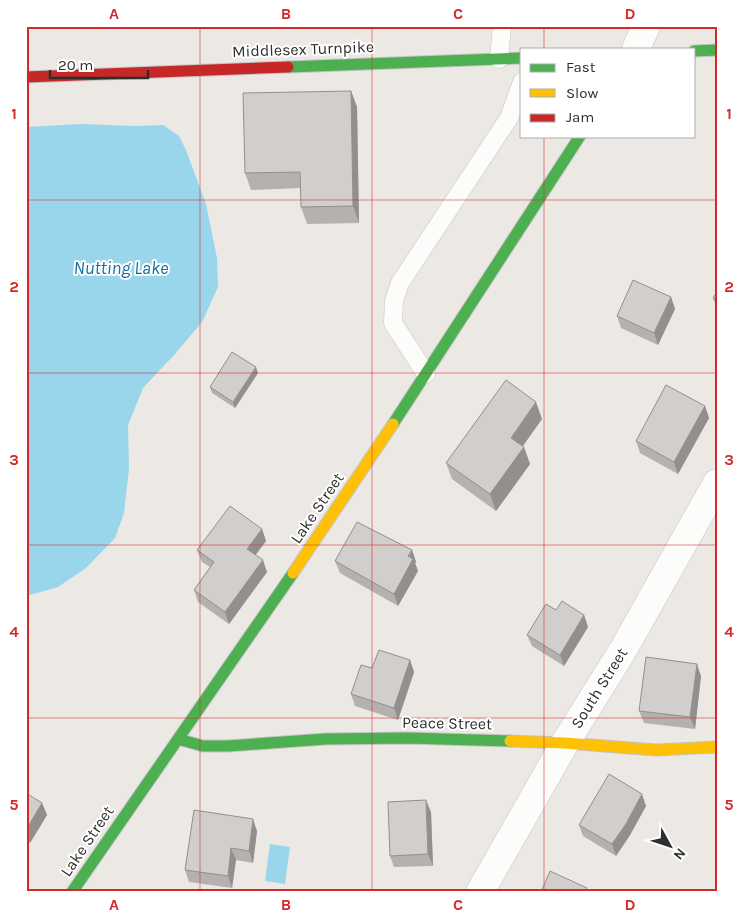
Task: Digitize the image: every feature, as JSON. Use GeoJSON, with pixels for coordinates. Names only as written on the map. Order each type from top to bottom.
{"type":"FeatureCollection","features":[{"type":"Feature","properties":{"kind":"street"},"geometry":{"type":"LineString","coordinates":[[636,48],[646,26]]}},
{"type":"Feature","properties":{"kind":"street"},"geometry":{"type":"LineString","coordinates":[[696,51],[717,50]]}},
{"type":"Feature","properties":{"kind":"street","name":"Middlesex Turnpike"},"geometry":{"type":"LineString","coordinates":[[26,76],[520,58]]}},
{"type":"Feature","properties":{"kind":"street","name":"Lake Street"},"geometry":{"type":"LineString","coordinates":[[72,892],[88,866],[341,503],[579,138]]}},
{"type":"Feature","properties":{"kind":"street","name":"South Street"},"geometry":{"type":"LineString","coordinates":[[480,892],[565,743],[623,650],[717,483]]}},
{"type":"Feature","properties":{"kind":"street","name":"Peace Street"},"geometry":{"type":"LineString","coordinates":[[178,739],[203,746],[325,739],[427,739],[565,743],[656,750],[717,748]]}},
{"type":"Feature","properties":{"kind":"lane"},"geometry":{"type":"LineString","coordinates":[[499,59],[502,26]]}},
{"type":"Feature","properties":{"kind":"lane"},"geometry":{"type":"LineString","coordinates":[[426,374],[392,323],[394,301],[400,283],[509,118],[520,88]]}},
{"type":"Feature","properties":{"kind":"water"},"geometry":{"type":"Polygon","coordinates":[[[26,26],[121,26],[26,29],[26,26]]]}},
{"type":"Feature","properties":{"kind":"water","name":"Nutting Lake"},"geometry":{"type":"Polygon","coordinates":[[[82,124],[163,125],[179,136],[206,204],[217,258],[218,287],[202,322],[143,388],[128,425],[129,469],[124,513],[115,538],[86,568],[58,587],[26,596],[26,127],[82,124]]]}},
{"type":"Feature","properties":{"kind":"water"},"geometry":{"type":"Polygon","coordinates":[[[270,844],[290,847],[285,884],[265,881],[270,844]]]}},
{"type":"Feature","properties":{"kind":"building"},"geometry":{"type":"Polygon","coordinates":[[[351,91],[353,206],[301,207],[300,172],[245,173],[243,93],[351,91]]]}},
{"type":"Feature","properties":{"kind":"building"},"geometry":{"type":"Polygon","coordinates":[[[633,280],[671,297],[654,333],[617,316],[633,280]]]}},
{"type":"Feature","properties":{"kind":"building"},"geometry":{"type":"Polygon","coordinates":[[[717,292],[717,301],[713,298],[717,292]]]}},
{"type":"Feature","properties":{"kind":"building"},"geometry":{"type":"Polygon","coordinates":[[[232,352],[256,367],[233,402],[210,387],[232,352]]]}},
{"type":"Feature","properties":{"kind":"building"},"geometry":{"type":"Polygon","coordinates":[[[506,380],[536,402],[511,438],[524,447],[490,494],[446,463],[506,380]]]}},
{"type":"Feature","properties":{"kind":"building"},"geometry":{"type":"Polygon","coordinates":[[[666,385],[705,406],[674,462],[636,441],[666,385]]]}},
{"type":"Feature","properties":{"kind":"building"},"geometry":{"type":"Polygon","coordinates":[[[230,506],[262,529],[247,549],[263,560],[225,612],[194,590],[214,562],[197,550],[230,506]]]}},
{"type":"Feature","properties":{"kind":"building"},"geometry":{"type":"Polygon","coordinates":[[[357,522],[412,550],[408,556],[413,559],[394,594],[335,561],[357,522]]]}},
{"type":"Feature","properties":{"kind":"building"},"geometry":{"type":"Polygon","coordinates":[[[562,601],[584,615],[560,655],[527,635],[546,604],[556,610],[562,601]]]}},
{"type":"Feature","properties":{"kind":"building"},"geometry":{"type":"Polygon","coordinates":[[[379,650],[410,660],[394,708],[351,694],[361,665],[372,668],[379,650]]]}},
{"type":"Feature","properties":{"kind":"building"},"geometry":{"type":"Polygon","coordinates":[[[646,657],[697,664],[690,717],[639,711],[646,657]]]}},
{"type":"Feature","properties":{"kind":"building"},"geometry":{"type":"Polygon","coordinates":[[[609,774],[642,794],[626,824],[612,844],[579,825],[609,774]]]}},
{"type":"Feature","properties":{"kind":"building"},"geometry":{"type":"Polygon","coordinates":[[[26,793],[42,803],[26,830],[26,793]]]}},
{"type":"Feature","properties":{"kind":"building"},"geometry":{"type":"Polygon","coordinates":[[[426,800],[428,854],[390,856],[388,802],[426,800]]]}},
{"type":"Feature","properties":{"kind":"building"},"geometry":{"type":"Polygon","coordinates":[[[194,810],[253,819],[249,851],[231,848],[228,876],[185,870],[194,810]]]}},
{"type":"Feature","properties":{"kind":"building"},"geometry":{"type":"Polygon","coordinates":[[[550,871],[587,888],[585,892],[541,892],[550,871]]]}},
{"type":"Feature","properties":{"kind":"traffic: fast"},"geometry":{"type":"LineString","coordinates":[[696,51],[717,50]]}},
{"type":"Feature","properties":{"kind":"traffic: fast"},"geometry":{"type":"LineString","coordinates":[[288,67],[520,58]]}},
{"type":"Feature","properties":{"kind":"traffic: fast"},"geometry":{"type":"LineString","coordinates":[[393,424],[579,138]]}},
{"type":"Feature","properties":{"kind":"traffic: fast"},"geometry":{"type":"LineString","coordinates":[[72,892],[293,573]]}},
{"type":"Feature","properties":{"kind":"traffic: fast"},"geometry":{"type":"LineString","coordinates":[[178,739],[203,746],[325,739],[408,738],[510,741]]}},
{"type":"Feature","properties":{"kind":"traffic: slow"},"geometry":{"type":"LineString","coordinates":[[293,573],[393,424]]}},
{"type":"Feature","properties":{"kind":"traffic: slow"},"geometry":{"type":"LineString","coordinates":[[510,741],[656,750],[717,747]]}},
{"type":"Feature","properties":{"kind":"traffic: jam"},"geometry":{"type":"LineString","coordinates":[[26,77],[288,67]]}}]}
